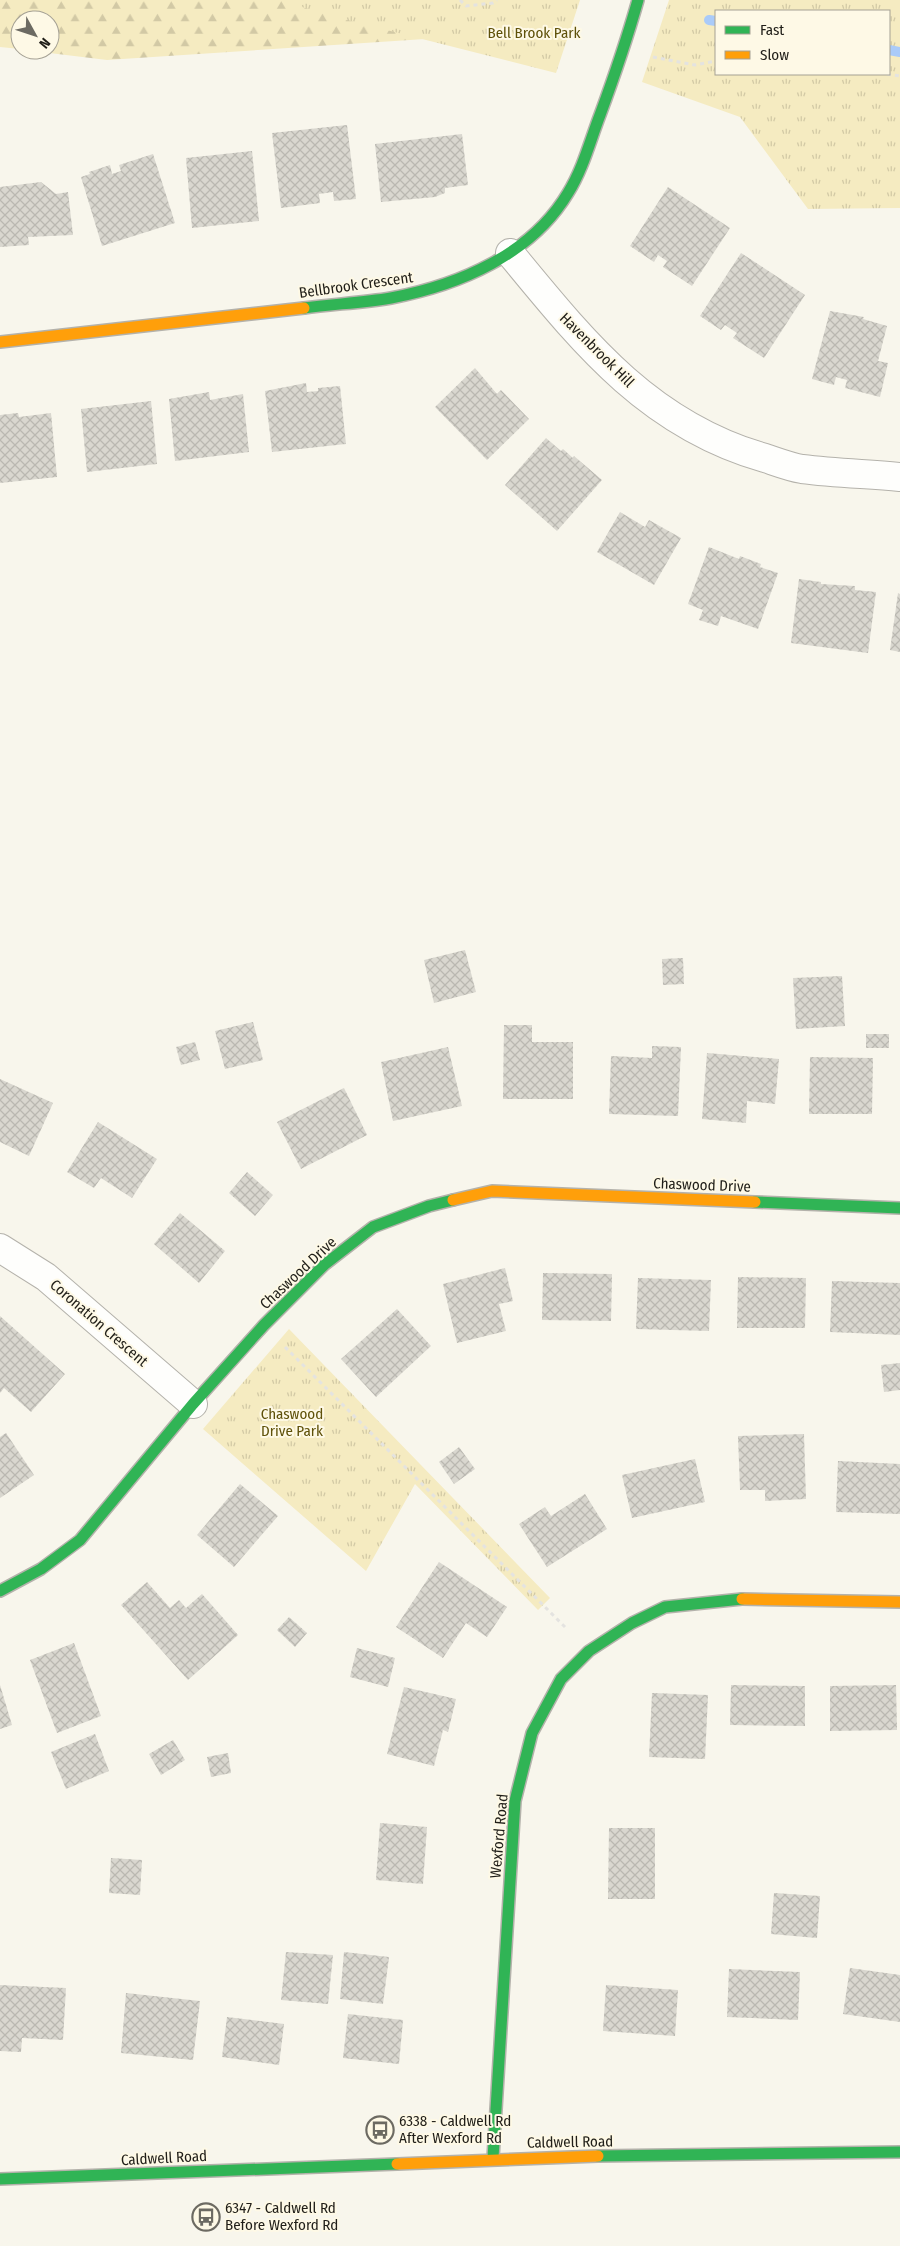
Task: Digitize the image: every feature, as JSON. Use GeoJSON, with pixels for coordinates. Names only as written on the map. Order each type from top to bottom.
{"type":"FeatureCollection","features":[{"type":"Feature","properties":{"kind":"street","name":"Bellbrook Crescent"},"geometry":{"type":"LineString","coordinates":[[0,342],[390,298],[446,285],[510,253],[536,232],[565,199],[582,165],[623,51],[638,0]]}},
{"type":"Feature","properties":{"kind":"street","name":"Havenbrook Hill"},"geometry":{"type":"LineString","coordinates":[[510,253],[578,334],[623,380],[671,416],[736,450],[800,468],[900,477]]}},
{"type":"Feature","properties":{"kind":"street","name":"Chaswood Drive"},"geometry":{"type":"LineString","coordinates":[[0,1591],[41,1569],[80,1540],[193,1404],[264,1326],[324,1265],[373,1227],[429,1206],[492,1191],[900,1208]]}},
{"type":"Feature","properties":{"kind":"street","name":"Coronation Crescent"},"geometry":{"type":"LineString","coordinates":[[0,1248],[46,1277],[193,1404]]}},
{"type":"Feature","properties":{"kind":"street","name":"Wexford Road"},"geometry":{"type":"LineString","coordinates":[[493,2158],[515,1801],[532,1733],[561,1679],[589,1651],[632,1622],[665,1607],[728,1599],[900,1602]]}},
{"type":"Feature","properties":{"kind":"street","name":"Caldwell Road"},"geometry":{"type":"LineString","coordinates":[[0,2178],[116,2176],[493,2158],[900,2152]]}},
{"type":"Feature","properties":{"kind":"path"},"geometry":{"type":"LineString","coordinates":[[460,0],[466,6],[497,0]]}},
{"type":"Feature","properties":{"kind":"path"},"geometry":{"type":"LineString","coordinates":[[623,51],[695,65],[715,61]]}},
{"type":"Feature","properties":{"kind":"path"},"geometry":{"type":"LineString","coordinates":[[264,1326],[346,1411],[589,1651]]}},
{"type":"Feature","properties":{"kind":"green space"},"geometry":{"type":"Polygon","coordinates":[[[0,0],[504,0],[501,34],[107,60],[60,54],[60,10],[10,10],[10,48],[0,47],[0,0]]]}},
{"type":"Feature","properties":{"kind":"green space","name":"Bell Brook Park"},"geometry":{"type":"Polygon","coordinates":[[[278,0],[580,0],[556,73],[343,19],[278,0]]]}},
{"type":"Feature","properties":{"kind":"green space"},"geometry":{"type":"Polygon","coordinates":[[[669,0],[900,0],[900,208],[808,209],[740,117],[642,82],[669,0]]]}},
{"type":"Feature","properties":{"kind":"green space","name":"Chaswood Drive Park"},"geometry":{"type":"Polygon","coordinates":[[[289,1329],[550,1598],[538,1610],[415,1484],[366,1571],[203,1429],[289,1329]]]}},
{"type":"Feature","properties":{"kind":"building"},"geometry":{"type":"Polygon","coordinates":[[[347,125],[356,199],[334,201],[333,192],[319,194],[320,203],[281,208],[272,133],[347,125]]]}},
{"type":"Feature","properties":{"kind":"building"},"geometry":{"type":"Polygon","coordinates":[[[462,134],[468,185],[445,188],[445,193],[435,197],[381,202],[375,144],[462,134]]]}},
{"type":"Feature","properties":{"kind":"building"},"geometry":{"type":"Polygon","coordinates":[[[252,151],[259,221],[192,228],[186,158],[252,151]]]}},
{"type":"Feature","properties":{"kind":"building"},"geometry":{"type":"Polygon","coordinates":[[[153,154],[175,223],[102,246],[81,177],[90,174],[89,172],[110,165],[112,174],[121,171],[119,165],[153,154]]]}},
{"type":"Feature","properties":{"kind":"building"},"geometry":{"type":"Polygon","coordinates":[[[41,182],[56,194],[68,192],[73,235],[28,237],[29,245],[0,247],[0,187],[41,182]]]}},
{"type":"Feature","properties":{"kind":"building"},"geometry":{"type":"Polygon","coordinates":[[[668,187],[730,228],[692,286],[663,267],[667,261],[658,255],[654,262],[630,246],[668,187]]]}},
{"type":"Feature","properties":{"kind":"building"},"geometry":{"type":"Polygon","coordinates":[[[741,253],[805,295],[764,358],[733,338],[737,333],[725,325],[721,330],[700,316],[741,253]]]}},
{"type":"Feature","properties":{"kind":"building"},"geometry":{"type":"Polygon","coordinates":[[[830,311],[864,317],[863,319],[887,326],[878,361],[888,363],[880,397],[845,388],[847,380],[836,377],[834,385],[812,379],[830,311]]]}},
{"type":"Feature","properties":{"kind":"building"},"geometry":{"type":"Polygon","coordinates":[[[475,368],[497,394],[501,390],[529,419],[487,460],[435,407],[475,368]]]}},
{"type":"Feature","properties":{"kind":"building"},"geometry":{"type":"Polygon","coordinates":[[[306,383],[307,392],[318,391],[318,388],[340,386],[346,444],[272,452],[265,391],[306,383]]]}},
{"type":"Feature","properties":{"kind":"building"},"geometry":{"type":"Polygon","coordinates":[[[209,392],[210,400],[243,394],[249,452],[175,461],[169,399],[209,392]]]}},
{"type":"Feature","properties":{"kind":"building"},"geometry":{"type":"Polygon","coordinates":[[[151,401],[157,464],[87,472],[81,409],[151,401]]]}},
{"type":"Feature","properties":{"kind":"building"},"geometry":{"type":"Polygon","coordinates":[[[18,413],[19,417],[51,413],[57,477],[0,483],[0,415],[18,413]]]}},
{"type":"Feature","properties":{"kind":"building"},"geometry":{"type":"Polygon","coordinates":[[[546,438],[561,451],[563,449],[573,458],[574,456],[602,480],[557,531],[505,485],[546,438]]]}},
{"type":"Feature","properties":{"kind":"building"},"geometry":{"type":"Polygon","coordinates":[[[620,512],[645,527],[649,520],[681,538],[654,585],[597,552],[620,512]]]}},
{"type":"Feature","properties":{"kind":"building"},"geometry":{"type":"Polygon","coordinates":[[[709,547],[739,559],[740,556],[761,564],[760,567],[778,573],[758,629],[721,616],[718,626],[699,620],[703,610],[688,604],[709,547]]]}},
{"type":"Feature","properties":{"kind":"building"},"geometry":{"type":"Polygon","coordinates":[[[799,579],[821,582],[821,584],[855,586],[855,590],[876,592],[868,653],[791,643],[799,579]]]}},
{"type":"Feature","properties":{"kind":"building"},"geometry":{"type":"Polygon","coordinates":[[[898,593],[900,594],[900,652],[890,650],[898,593]]]}},
{"type":"Feature","properties":{"kind":"building"},"geometry":{"type":"Polygon","coordinates":[[[465,950],[476,992],[434,1003],[424,960],[465,950]]]}},
{"type":"Feature","properties":{"kind":"building"},"geometry":{"type":"Polygon","coordinates":[[[683,958],[684,984],[663,985],[662,959],[683,958]]]}},
{"type":"Feature","properties":{"kind":"building"},"geometry":{"type":"Polygon","coordinates":[[[842,976],[845,1026],[796,1029],[793,978],[842,976]]]}},
{"type":"Feature","properties":{"kind":"building"},"geometry":{"type":"Polygon","coordinates":[[[253,1022],[263,1060],[225,1069],[215,1031],[253,1022]]]}},
{"type":"Feature","properties":{"kind":"building"},"geometry":{"type":"Polygon","coordinates":[[[504,1025],[532,1025],[532,1042],[573,1042],[573,1099],[503,1099],[504,1025]]]}},
{"type":"Feature","properties":{"kind":"building"},"geometry":{"type":"Polygon","coordinates":[[[866,1034],[889,1034],[889,1048],[866,1048],[866,1034]]]}},
{"type":"Feature","properties":{"kind":"building"},"geometry":{"type":"Polygon","coordinates":[[[195,1042],[200,1060],[181,1065],[176,1047],[195,1042]]]}},
{"type":"Feature","properties":{"kind":"building"},"geometry":{"type":"Polygon","coordinates":[[[652,1046],[681,1047],[678,1116],[609,1114],[611,1056],[652,1058],[652,1046]]]}},
{"type":"Feature","properties":{"kind":"building"},"geometry":{"type":"Polygon","coordinates":[[[448,1047],[462,1106],[393,1121],[381,1062],[448,1047]]]}},
{"type":"Feature","properties":{"kind":"building"},"geometry":{"type":"Polygon","coordinates":[[[707,1053],[779,1059],[775,1104],[747,1101],[746,1123],[702,1119],[707,1053]]]}},
{"type":"Feature","properties":{"kind":"building"},"geometry":{"type":"Polygon","coordinates":[[[810,1057],[873,1058],[872,1114],[809,1114],[810,1057]]]}},
{"type":"Feature","properties":{"kind":"building"},"geometry":{"type":"Polygon","coordinates":[[[0,1079],[53,1103],[29,1156],[0,1142],[0,1079]]]}},
{"type":"Feature","properties":{"kind":"building"},"geometry":{"type":"Polygon","coordinates":[[[344,1088],[367,1135],[301,1169],[277,1122],[344,1088]]]}},
{"type":"Feature","properties":{"kind":"building"},"geometry":{"type":"Polygon","coordinates":[[[98,1122],[157,1159],[132,1198],[101,1178],[94,1188],[67,1172],[98,1122]]]}},
{"type":"Feature","properties":{"kind":"building"},"geometry":{"type":"Polygon","coordinates":[[[247,1172],[273,1195],[255,1216],[229,1193],[247,1172]]]}},
{"type":"Feature","properties":{"kind":"building"},"geometry":{"type":"Polygon","coordinates":[[[180,1213],[225,1251],[199,1283],[154,1244],[180,1213]]]}},
{"type":"Feature","properties":{"kind":"building"},"geometry":{"type":"Polygon","coordinates":[[[505,1268],[513,1301],[499,1304],[506,1331],[457,1343],[443,1284],[505,1268]]]}},
{"type":"Feature","properties":{"kind":"building"},"geometry":{"type":"Polygon","coordinates":[[[543,1273],[612,1274],[611,1321],[542,1320],[543,1273]]]}},
{"type":"Feature","properties":{"kind":"building"},"geometry":{"type":"Polygon","coordinates":[[[738,1277],[806,1278],[805,1328],[737,1328],[738,1277]]]}},
{"type":"Feature","properties":{"kind":"building"},"geometry":{"type":"Polygon","coordinates":[[[638,1278],[711,1280],[709,1331],[636,1329],[638,1278]]]}},
{"type":"Feature","properties":{"kind":"building"},"geometry":{"type":"Polygon","coordinates":[[[832,1281],[900,1283],[900,1335],[830,1332],[832,1281]]]}},
{"type":"Feature","properties":{"kind":"building"},"geometry":{"type":"Polygon","coordinates":[[[397,1309],[431,1346],[376,1397],[341,1359],[397,1309]]]}},
{"type":"Feature","properties":{"kind":"building"},"geometry":{"type":"Polygon","coordinates":[[[0,1316],[65,1374],[31,1412],[4,1388],[0,1393],[0,1316]]]}},
{"type":"Feature","properties":{"kind":"building"},"geometry":{"type":"Polygon","coordinates":[[[900,1363],[900,1390],[884,1392],[881,1365],[900,1363]]]}},
{"type":"Feature","properties":{"kind":"building"},"geometry":{"type":"Polygon","coordinates":[[[6,1433],[34,1475],[0,1498],[0,1437],[6,1433]]]}},
{"type":"Feature","properties":{"kind":"building"},"geometry":{"type":"Polygon","coordinates":[[[804,1434],[806,1499],[765,1501],[765,1490],[740,1490],[738,1436],[804,1434]]]}},
{"type":"Feature","properties":{"kind":"building"},"geometry":{"type":"Polygon","coordinates":[[[459,1447],[475,1469],[454,1484],[439,1462],[459,1447]]]}},
{"type":"Feature","properties":{"kind":"building"},"geometry":{"type":"Polygon","coordinates":[[[695,1459],[705,1502],[632,1518],[622,1475],[695,1459]]]}},
{"type":"Feature","properties":{"kind":"building"},"geometry":{"type":"Polygon","coordinates":[[[838,1461],[900,1464],[900,1514],[836,1512],[838,1461]]]}},
{"type":"Feature","properties":{"kind":"building"},"geometry":{"type":"Polygon","coordinates":[[[240,1484],[278,1516],[234,1567],[197,1535],[240,1484]]]}},
{"type":"Feature","properties":{"kind":"building"},"geometry":{"type":"Polygon","coordinates":[[[585,1494],[607,1529],[547,1567],[519,1524],[545,1507],[551,1516],[585,1494]]]}},
{"type":"Feature","properties":{"kind":"building"},"geometry":{"type":"Polygon","coordinates":[[[439,1562],[507,1607],[487,1637],[466,1623],[443,1658],[396,1627],[439,1562]]]}},
{"type":"Feature","properties":{"kind":"building"},"geometry":{"type":"Polygon","coordinates":[[[147,1582],[170,1608],[179,1600],[186,1608],[202,1594],[238,1635],[188,1680],[121,1605],[147,1582]]]}},
{"type":"Feature","properties":{"kind":"building"},"geometry":{"type":"Polygon","coordinates":[[[289,1617],[307,1633],[295,1647],[277,1630],[289,1617]]]}},
{"type":"Feature","properties":{"kind":"building"},"geometry":{"type":"Polygon","coordinates":[[[74,1643],[101,1716],[57,1733],[30,1660],[74,1643]]]}},
{"type":"Feature","properties":{"kind":"building"},"geometry":{"type":"Polygon","coordinates":[[[357,1648],[395,1658],[388,1687],[350,1677],[357,1648]]]}},
{"type":"Feature","properties":{"kind":"building"},"geometry":{"type":"Polygon","coordinates":[[[0,1685],[12,1725],[0,1729],[0,1685]]]}},
{"type":"Feature","properties":{"kind":"building"},"geometry":{"type":"Polygon","coordinates":[[[731,1685],[805,1686],[805,1726],[730,1725],[731,1685]]]}},
{"type":"Feature","properties":{"kind":"building"},"geometry":{"type":"Polygon","coordinates":[[[896,1685],[897,1730],[830,1731],[830,1686],[896,1685]]]}},
{"type":"Feature","properties":{"kind":"building"},"geometry":{"type":"Polygon","coordinates":[[[404,1687],[456,1699],[448,1732],[443,1730],[434,1766],[387,1754],[404,1687]]]}},
{"type":"Feature","properties":{"kind":"building"},"geometry":{"type":"Polygon","coordinates":[[[652,1693],[708,1695],[705,1759],[649,1757],[652,1693]]]}},
{"type":"Feature","properties":{"kind":"building"},"geometry":{"type":"Polygon","coordinates":[[[95,1734],[109,1771],[66,1789],[51,1752],[95,1734]]]}},
{"type":"Feature","properties":{"kind":"building"},"geometry":{"type":"Polygon","coordinates":[[[173,1740],[185,1760],[161,1775],[149,1754],[173,1740]]]}},
{"type":"Feature","properties":{"kind":"building"},"geometry":{"type":"Polygon","coordinates":[[[228,1753],[231,1773],[211,1777],[207,1757],[228,1753]]]}},
{"type":"Feature","properties":{"kind":"building"},"geometry":{"type":"Polygon","coordinates":[[[380,1823],[427,1827],[423,1884],[376,1880],[380,1823]]]}},
{"type":"Feature","properties":{"kind":"building"},"geometry":{"type":"Polygon","coordinates":[[[609,1828],[655,1828],[655,1899],[608,1899],[609,1828]]]}},
{"type":"Feature","properties":{"kind":"building"},"geometry":{"type":"Polygon","coordinates":[[[111,1858],[142,1860],[140,1895],[109,1893],[111,1858]]]}},
{"type":"Feature","properties":{"kind":"building"},"geometry":{"type":"Polygon","coordinates":[[[774,1893],[820,1896],[817,1938],[771,1934],[774,1893]]]}},
{"type":"Feature","properties":{"kind":"building"},"geometry":{"type":"Polygon","coordinates":[[[286,1952],[333,1955],[328,2004],[281,2000],[286,1952]]]}},
{"type":"Feature","properties":{"kind":"building"},"geometry":{"type":"Polygon","coordinates":[[[344,1952],[389,1957],[383,2004],[340,1999],[344,1952]]]}},
{"type":"Feature","properties":{"kind":"building"},"geometry":{"type":"Polygon","coordinates":[[[850,1968],[900,1975],[900,2022],[843,2014],[850,1968]]]}},
{"type":"Feature","properties":{"kind":"building"},"geometry":{"type":"Polygon","coordinates":[[[729,1969],[800,1972],[798,2020],[727,2017],[729,1969]]]}},
{"type":"Feature","properties":{"kind":"building"},"geometry":{"type":"Polygon","coordinates":[[[0,1985],[66,1988],[63,2040],[22,2038],[21,2052],[0,2051],[0,1985]]]}},
{"type":"Feature","properties":{"kind":"building"},"geometry":{"type":"Polygon","coordinates":[[[606,1985],[678,1990],[675,2036],[603,2031],[606,1985]]]}},
{"type":"Feature","properties":{"kind":"building"},"geometry":{"type":"Polygon","coordinates":[[[126,1993],[200,2001],[193,2060],[121,2053],[126,1993]]]}},
{"type":"Feature","properties":{"kind":"building"},"geometry":{"type":"Polygon","coordinates":[[[348,2014],[403,2020],[399,2064],[343,2058],[348,2014]]]}},
{"type":"Feature","properties":{"kind":"building"},"geometry":{"type":"Polygon","coordinates":[[[227,2017],[284,2024],[279,2065],[222,2057],[227,2017]]]}},
{"type":"Feature","properties":{"kind":"waterway"},"geometry":{"type":"LineString","coordinates":[[709,20],[715,21]]}},
{"type":"Feature","properties":{"kind":"waterway"},"geometry":{"type":"LineString","coordinates":[[890,50],[900,52]]}},
{"type":"Feature","properties":{"kind":"traffic: fast"},"geometry":{"type":"LineString","coordinates":[[304,308],[391,298],[442,285],[491,264],[514,250],[534,234],[553,215],[578,174],[615,72],[638,0]]}},
{"type":"Feature","properties":{"kind":"traffic: fast"},"geometry":{"type":"LineString","coordinates":[[0,1591],[41,1569],[80,1540],[193,1404],[264,1325],[324,1265],[373,1227],[429,1206],[453,1200]]}},
{"type":"Feature","properties":{"kind":"traffic: fast"},"geometry":{"type":"LineString","coordinates":[[755,1202],[900,1208]]}},
{"type":"Feature","properties":{"kind":"traffic: fast"},"geometry":{"type":"LineString","coordinates":[[493,2158],[515,1801],[532,1733],[561,1679],[589,1651],[632,1623],[665,1607],[742,1599]]}},
{"type":"Feature","properties":{"kind":"traffic: fast"},"geometry":{"type":"LineString","coordinates":[[598,2156],[900,2152]]}},
{"type":"Feature","properties":{"kind":"traffic: fast"},"geometry":{"type":"LineString","coordinates":[[0,2179],[397,2164]]}},
{"type":"Feature","properties":{"kind":"traffic: slow"},"geometry":{"type":"LineString","coordinates":[[0,342],[304,308]]}},
{"type":"Feature","properties":{"kind":"traffic: slow"},"geometry":{"type":"LineString","coordinates":[[453,1200],[492,1191],[755,1202]]}},
{"type":"Feature","properties":{"kind":"traffic: slow"},"geometry":{"type":"LineString","coordinates":[[742,1599],[900,1602]]}},
{"type":"Feature","properties":{"kind":"traffic: slow"},"geometry":{"type":"LineString","coordinates":[[397,2164],[598,2156]]}},
{"type":"Feature","properties":{"kind":"place","name":"6338 - Caldwell Rd After Wexford Rd"},"geometry":{"type":"Point","coordinates":[380,2130]}},
{"type":"Feature","properties":{"kind":"place","name":"6347 - Caldwell Rd Before Wexford Rd"},"geometry":{"type":"Point","coordinates":[206,2217]}}]}
